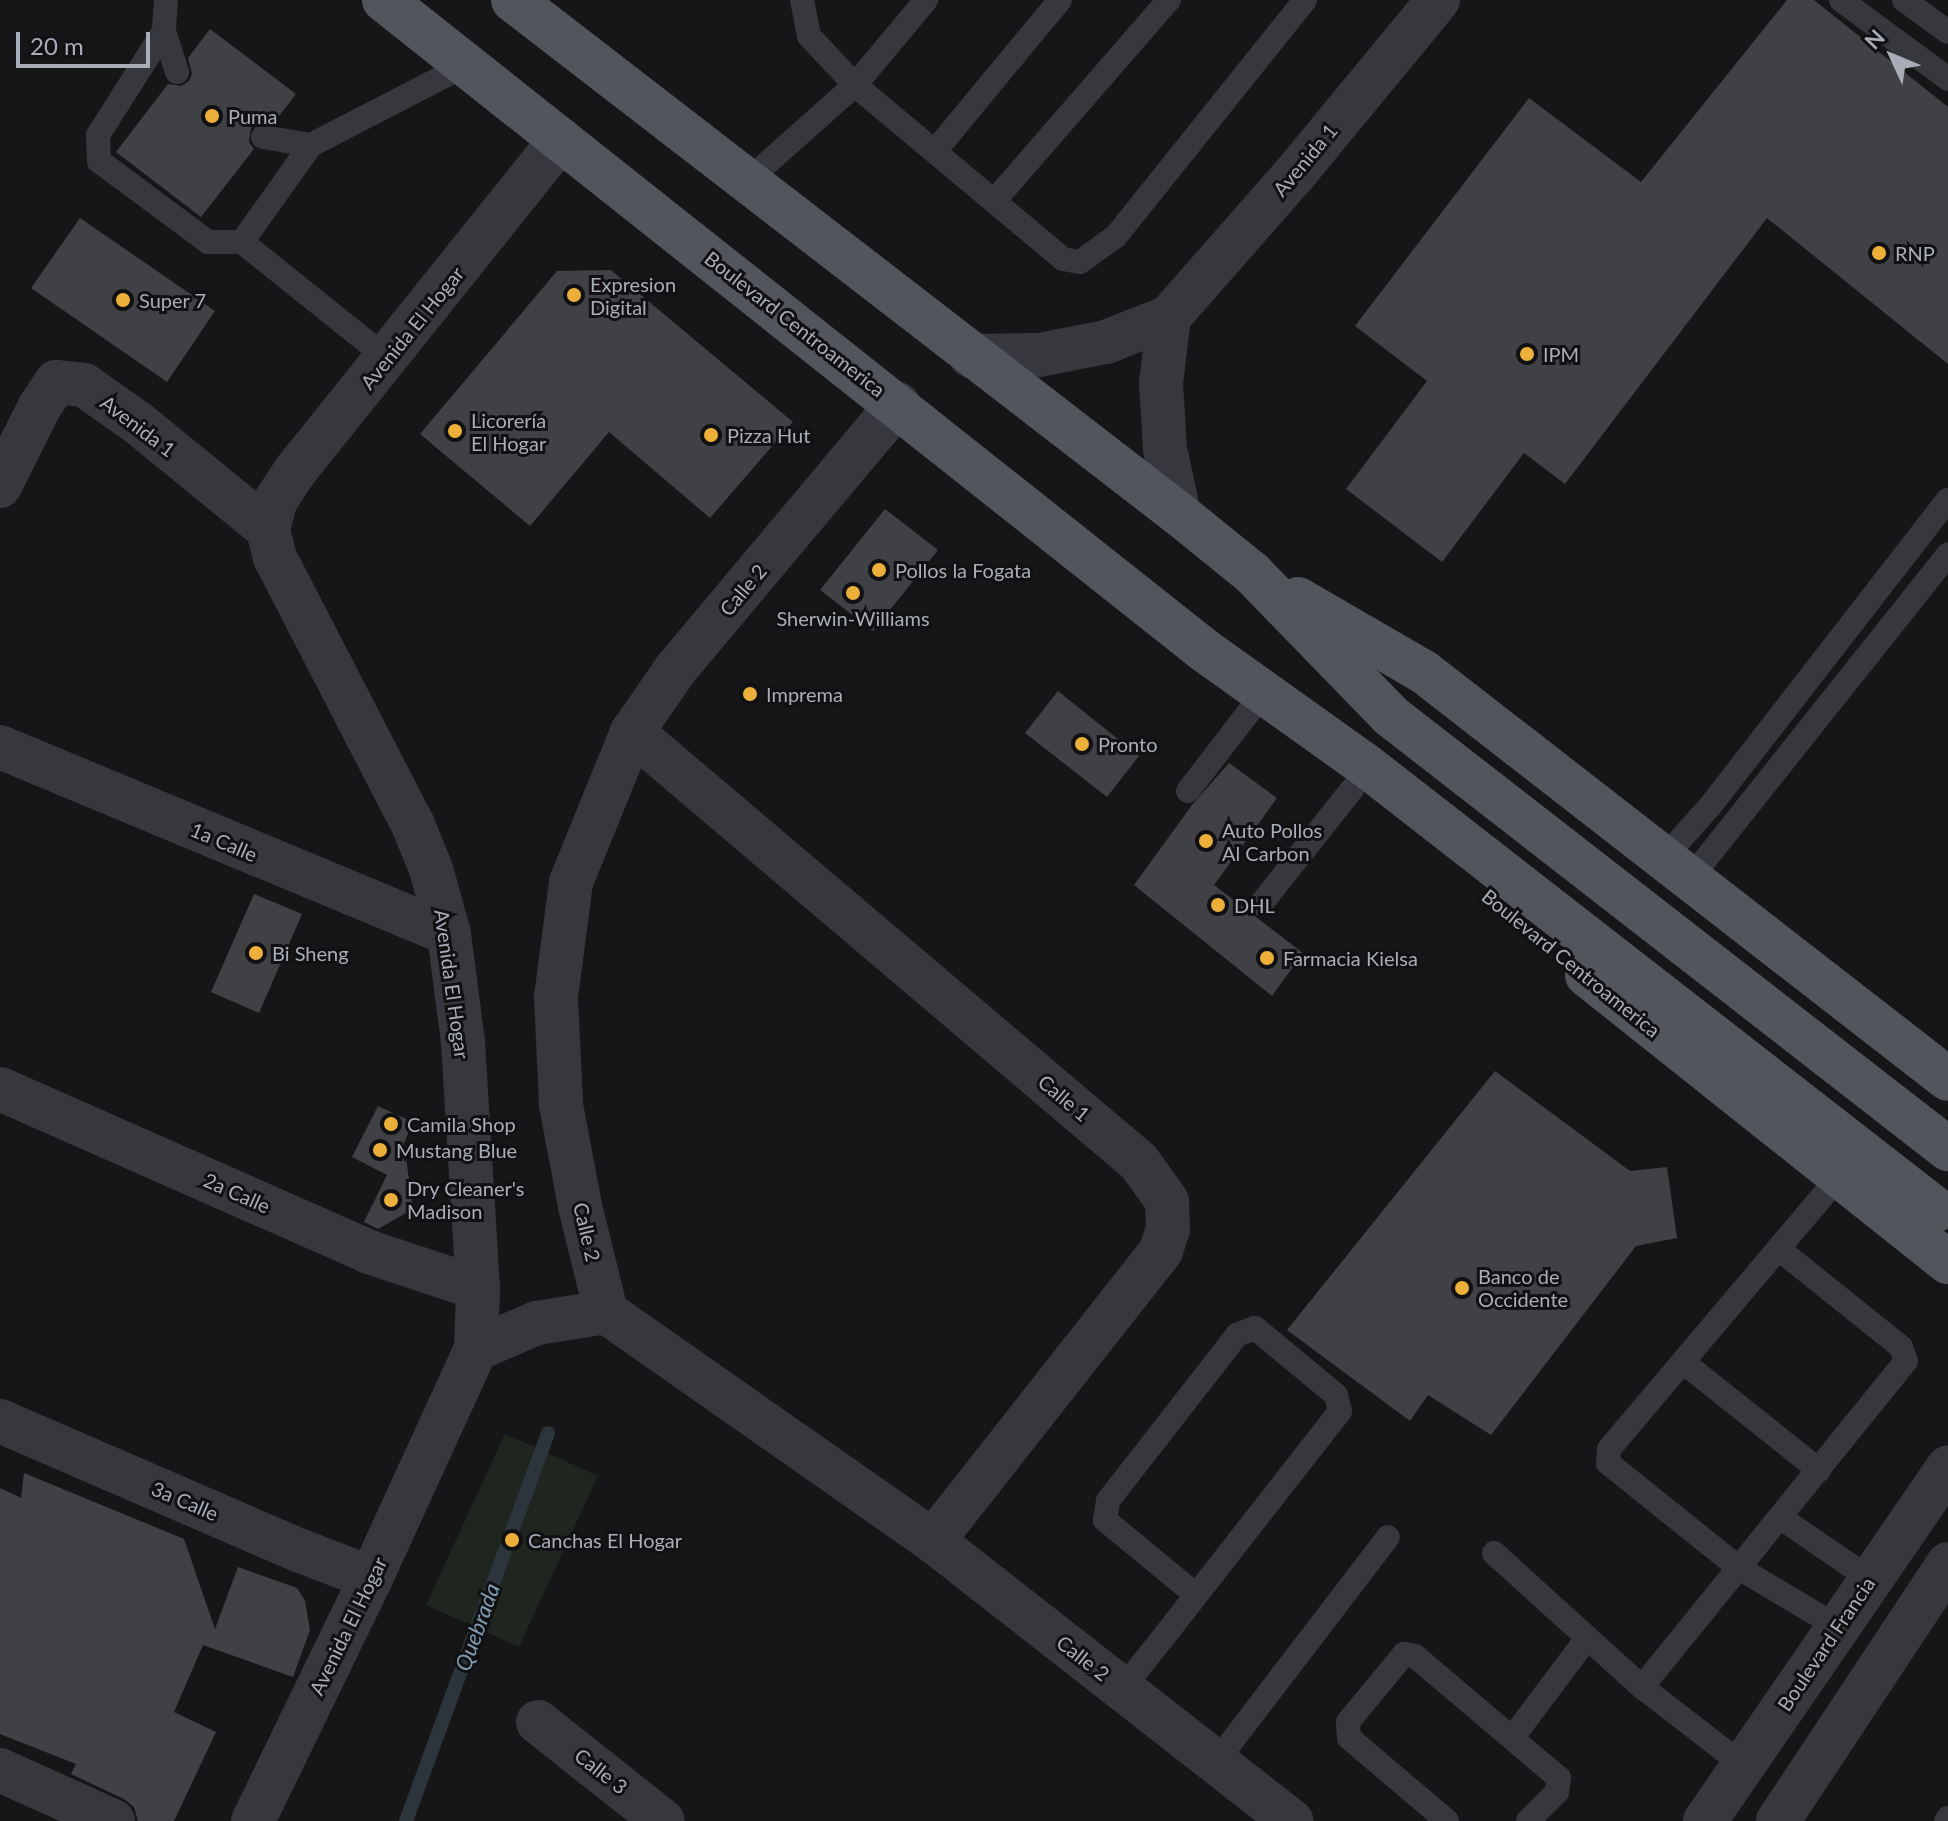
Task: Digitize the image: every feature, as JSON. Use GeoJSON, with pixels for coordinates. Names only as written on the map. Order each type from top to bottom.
{"type":"FeatureCollection","features":[{"type":"Feature","properties":{"kind":"main road","name":"Boulevard Centroamerica"},"geometry":{"type":"LineString","coordinates":[[384,0],[898,404],[1204,650],[1364,764],[1937,1210]]}},
{"type":"Feature","properties":{"kind":"main road"},"geometry":{"type":"LineString","coordinates":[[513,0],[1179,514],[1251,572],[1391,716],[1948,1149]]}},
{"type":"Feature","properties":{"kind":"main road"},"geometry":{"type":"LineString","coordinates":[[1251,572],[1424,672],[1948,1079]]}},
{"type":"Feature","properties":{"kind":"main road","name":"Boulevard Centroamerica"},"geometry":{"type":"LineString","coordinates":[[1204,650],[1352,789],[1946,1263]]}},
{"type":"Feature","properties":{"kind":"street","name":"Avenida 1"},"geometry":{"type":"LineString","coordinates":[[971,356],[1039,355],[1106,342],[1169,317],[1293,176],[1438,0]]}},
{"type":"Feature","properties":{"kind":"street","name":"Avenida El Hogar"},"geometry":{"type":"LineString","coordinates":[[253,1821],[371,1578],[476,1349],[478,1288],[463,1042],[449,934],[431,869],[413,825],[295,600],[275,558],[268,529],[276,500],[295,471],[388,359],[561,139]]}},
{"type":"Feature","properties":{"kind":"street"},"geometry":{"type":"LineString","coordinates":[[1169,317],[1161,383],[1165,449],[1179,514]]}},
{"type":"Feature","properties":{"kind":"street","name":"Avenida 1"},"geometry":{"type":"LineString","coordinates":[[0,486],[40,406],[56,382],[84,385],[138,423],[268,529]]}},
{"type":"Feature","properties":{"kind":"street","name":"Calle 2"},"geometry":{"type":"LineString","coordinates":[[898,404],[675,670],[632,732],[571,882],[556,997],[561,1105],[580,1206],[606,1312],[933,1541],[1292,1821]]}},
{"type":"Feature","properties":{"kind":"street","name":"Calle 1"},"geometry":{"type":"LineString","coordinates":[[632,732],[1139,1162],[1167,1201],[1168,1229],[1161,1251],[933,1541]]}},
{"type":"Feature","properties":{"kind":"street","name":"1a Calle"},"geometry":{"type":"LineString","coordinates":[[0,747],[449,934]]}},
{"type":"Feature","properties":{"kind":"street","name":"2a Calle"},"geometry":{"type":"LineString","coordinates":[[0,1089],[369,1252],[478,1288]]}},
{"type":"Feature","properties":{"kind":"street"},"geometry":{"type":"LineString","coordinates":[[476,1349],[537,1323],[606,1312]]}},
{"type":"Feature","properties":{"kind":"street","name":"3a Calle"},"geometry":{"type":"LineString","coordinates":[[0,1421],[301,1551],[371,1578]]}},
{"type":"Feature","properties":{"kind":"street","name":"Boulevard Francia"},"geometry":{"type":"LineString","coordinates":[[1705,1821],[1948,1467]]}},
{"type":"Feature","properties":{"kind":"street"},"geometry":{"type":"LineString","coordinates":[[1790,1816],[1948,1564]]}},
{"type":"Feature","properties":{"kind":"street","name":"Calle 3"},"geometry":{"type":"LineString","coordinates":[[538,1722],[663,1821]]}},
{"type":"Feature","properties":{"kind":"street"},"geometry":{"type":"LineString","coordinates":[[0,1770],[113,1821]]}},
{"type":"Feature","properties":{"kind":"lane"},"geometry":{"type":"LineString","coordinates":[[166,0],[164,31],[177,72]]}},
{"type":"Feature","properties":{"kind":"lane"},"geometry":{"type":"LineString","coordinates":[[802,0],[809,36],[855,85],[1063,259],[1080,262],[1116,236],[1305,0]]}},
{"type":"Feature","properties":{"kind":"lane"},"geometry":{"type":"LineString","coordinates":[[746,182],[855,85],[926,0]]}},
{"type":"Feature","properties":{"kind":"lane"},"geometry":{"type":"LineString","coordinates":[[935,151],[1060,0]]}},
{"type":"Feature","properties":{"kind":"lane"},"geometry":{"type":"LineString","coordinates":[[994,201],[1169,0]]}},
{"type":"Feature","properties":{"kind":"lane"},"geometry":{"type":"LineString","coordinates":[[1841,0],[1948,79]]}},
{"type":"Feature","properties":{"kind":"lane"},"geometry":{"type":"LineString","coordinates":[[1904,0],[1948,32]]}},
{"type":"Feature","properties":{"kind":"lane"},"geometry":{"type":"LineString","coordinates":[[164,31],[98,135],[99,161],[208,242],[242,242],[388,359]]}},
{"type":"Feature","properties":{"kind":"lane"},"geometry":{"type":"LineString","coordinates":[[242,242],[311,145],[466,65]]}},
{"type":"Feature","properties":{"kind":"lane"},"geometry":{"type":"LineString","coordinates":[[263,137],[311,145]]}},
{"type":"Feature","properties":{"kind":"lane"},"geometry":{"type":"LineString","coordinates":[[1676,870],[1711,805],[1948,500]]}},
{"type":"Feature","properties":{"kind":"lane"},"geometry":{"type":"LineString","coordinates":[[1676,870],[1948,554]]}},
{"type":"Feature","properties":{"kind":"lane"},"geometry":{"type":"LineString","coordinates":[[1188,791],[1258,700]]}},
{"type":"Feature","properties":{"kind":"lane"},"geometry":{"type":"LineString","coordinates":[[1261,904],[1352,789]]}},
{"type":"Feature","properties":{"kind":"lane"},"geometry":{"type":"LineString","coordinates":[[1838,1627],[1739,1568],[1608,1463],[1609,1449],[1839,1177]]}},
{"type":"Feature","properties":{"kind":"lane"},"geometry":{"type":"LineString","coordinates":[[1642,1687],[1906,1361],[1901,1347],[1780,1250]]}},
{"type":"Feature","properties":{"kind":"lane"},"geometry":{"type":"LineString","coordinates":[[1122,1689],[1196,1595],[1340,1411],[1336,1395],[1255,1328],[1237,1335],[1108,1501],[1105,1520],[1196,1595]]}},
{"type":"Feature","properties":{"kind":"lane"},"geometry":{"type":"LineString","coordinates":[[1683,1362],[1819,1470]]}},
{"type":"Feature","properties":{"kind":"lane"},"geometry":{"type":"LineString","coordinates":[[1781,1518],[1870,1579]]}},
{"type":"Feature","properties":{"kind":"lane"},"geometry":{"type":"LineString","coordinates":[[1216,1762],[1388,1537]]}},
{"type":"Feature","properties":{"kind":"lane"},"geometry":{"type":"LineString","coordinates":[[1494,1553],[1642,1687],[1743,1765]]}},
{"type":"Feature","properties":{"kind":"lane"},"geometry":{"type":"LineString","coordinates":[[1513,1737],[1587,1638]]}},
{"type":"Feature","properties":{"kind":"lane"},"geometry":{"type":"LineString","coordinates":[[1447,1821],[1349,1738],[1348,1722],[1404,1654],[1415,1656],[1559,1778],[1557,1792],[1528,1821]]}},
{"type":"Feature","properties":{"kind":"shaded area","name":"Canchas El Hogar"},"geometry":{"type":"Polygon","coordinates":[[[505,1434],[598,1476],[519,1647],[426,1605],[505,1434]]]}},
{"type":"Feature","properties":{"kind":"building","name":"IPM"},"geometry":{"type":"Polygon","coordinates":[[[1787,0],[1814,0],[1948,107],[1948,364],[1767,218],[1565,484],[1524,453],[1442,562],[1346,489],[1427,381],[1355,326],[1529,98],[1641,182],[1787,0]]]}},
{"type":"Feature","properties":{"kind":"building","name":"Puma"},"geometry":{"type":"Polygon","coordinates":[[[210,29],[296,94],[273,124],[258,123],[251,128],[249,142],[254,149],[201,217],[116,152],[168,84],[181,86],[189,81],[192,74],[188,58],[210,29]]]}},
{"type":"Feature","properties":{"kind":"building","name":"Super 7"},"geometry":{"type":"Polygon","coordinates":[[[80,218],[215,311],[167,382],[31,288],[80,218]]]}},
{"type":"Feature","properties":{"kind":"building"},"geometry":{"type":"Polygon","coordinates":[[[611,270],[793,422],[710,518],[609,432],[530,526],[420,434],[557,271],[611,270]]]}},
{"type":"Feature","properties":{"kind":"building","name":"Pollos la Fogata"},"geometry":{"type":"Polygon","coordinates":[[[885,509],[938,550],[873,631],[820,590],[885,509]]]}},
{"type":"Feature","properties":{"kind":"building","name":"Pronto"},"geometry":{"type":"Polygon","coordinates":[[[1058,691],[1139,756],[1107,797],[1025,733],[1058,691]]]}},
{"type":"Feature","properties":{"kind":"building","name":"Auto Pollos Al Carbon"},"geometry":{"type":"Polygon","coordinates":[[[1229,763],[1277,798],[1214,885],[1303,953],[1272,996],[1134,885],[1192,805],[1229,763]]]}},
{"type":"Feature","properties":{"kind":"building","name":"Bi Sheng"},"geometry":{"type":"Polygon","coordinates":[[[254,894],[302,914],[259,1013],[211,992],[254,894]]]}},
{"type":"Feature","properties":{"kind":"building","name":"Banco de Occidente"},"geometry":{"type":"Polygon","coordinates":[[[1495,1071],[1630,1171],[1667,1167],[1677,1238],[1636,1246],[1491,1435],[1428,1395],[1410,1421],[1287,1330],[1495,1071]]]}},
{"type":"Feature","properties":{"kind":"building"},"geometry":{"type":"Polygon","coordinates":[[[378,1106],[413,1122],[404,1143],[413,1209],[378,1229],[364,1222],[387,1175],[352,1157],[378,1106]]]}},
{"type":"Feature","properties":{"kind":"building"},"geometry":{"type":"Polygon","coordinates":[[[24,1473],[184,1539],[215,1629],[238,1567],[297,1588],[305,1601],[310,1630],[293,1677],[203,1645],[174,1712],[216,1732],[174,1821],[138,1821],[134,1807],[124,1799],[71,1774],[76,1764],[0,1734],[0,1488],[21,1498],[24,1473]]]}},
{"type":"Feature","properties":{"kind":"waterway","name":"Quebrada"},"geometry":{"type":"LineString","coordinates":[[406,1821],[548,1433]]}},
{"type":"Feature","properties":{"kind":"place","name":"Puma"},"geometry":{"type":"Point","coordinates":[212,116]}},
{"type":"Feature","properties":{"kind":"place","name":"RNP"},"geometry":{"type":"Point","coordinates":[1879,253]}},
{"type":"Feature","properties":{"kind":"place","name":"Expresion Digital"},"geometry":{"type":"Point","coordinates":[574,295]}},
{"type":"Feature","properties":{"kind":"place","name":"Super 7"},"geometry":{"type":"Point","coordinates":[123,300]}},
{"type":"Feature","properties":{"kind":"place","name":"IPM"},"geometry":{"type":"Point","coordinates":[1527,354]}},
{"type":"Feature","properties":{"kind":"place","name":"Licorería El Hogar"},"geometry":{"type":"Point","coordinates":[455,431]}},
{"type":"Feature","properties":{"kind":"place","name":"Pizza Hut"},"geometry":{"type":"Point","coordinates":[711,435]}},
{"type":"Feature","properties":{"kind":"place","name":"Pollos la Fogata"},"geometry":{"type":"Point","coordinates":[879,570]}},
{"type":"Feature","properties":{"kind":"place","name":"Sherwin-Williams"},"geometry":{"type":"Point","coordinates":[853,593]}},
{"type":"Feature","properties":{"kind":"place","name":"Imprema"},"geometry":{"type":"Point","coordinates":[750,694]}},
{"type":"Feature","properties":{"kind":"place","name":"Pronto"},"geometry":{"type":"Point","coordinates":[1082,744]}},
{"type":"Feature","properties":{"kind":"place","name":"Auto Pollos Al Carbon"},"geometry":{"type":"Point","coordinates":[1206,841]}},
{"type":"Feature","properties":{"kind":"place","name":"DHL"},"geometry":{"type":"Point","coordinates":[1218,905]}},
{"type":"Feature","properties":{"kind":"place","name":"Bi Sheng"},"geometry":{"type":"Point","coordinates":[256,953]}},
{"type":"Feature","properties":{"kind":"place","name":"Farmacia Kielsa"},"geometry":{"type":"Point","coordinates":[1267,958]}},
{"type":"Feature","properties":{"kind":"place","name":"Camila Shop"},"geometry":{"type":"Point","coordinates":[391,1124]}},
{"type":"Feature","properties":{"kind":"place","name":"Mustang Blue"},"geometry":{"type":"Point","coordinates":[380,1150]}},
{"type":"Feature","properties":{"kind":"place","name":"Dry Cleaner's Madison"},"geometry":{"type":"Point","coordinates":[391,1200]}},
{"type":"Feature","properties":{"kind":"place","name":"Banco de Occidente"},"geometry":{"type":"Point","coordinates":[1462,1288]}},
{"type":"Feature","properties":{"kind":"place","name":"Canchas El Hogar"},"geometry":{"type":"Point","coordinates":[512,1540]}}]}
